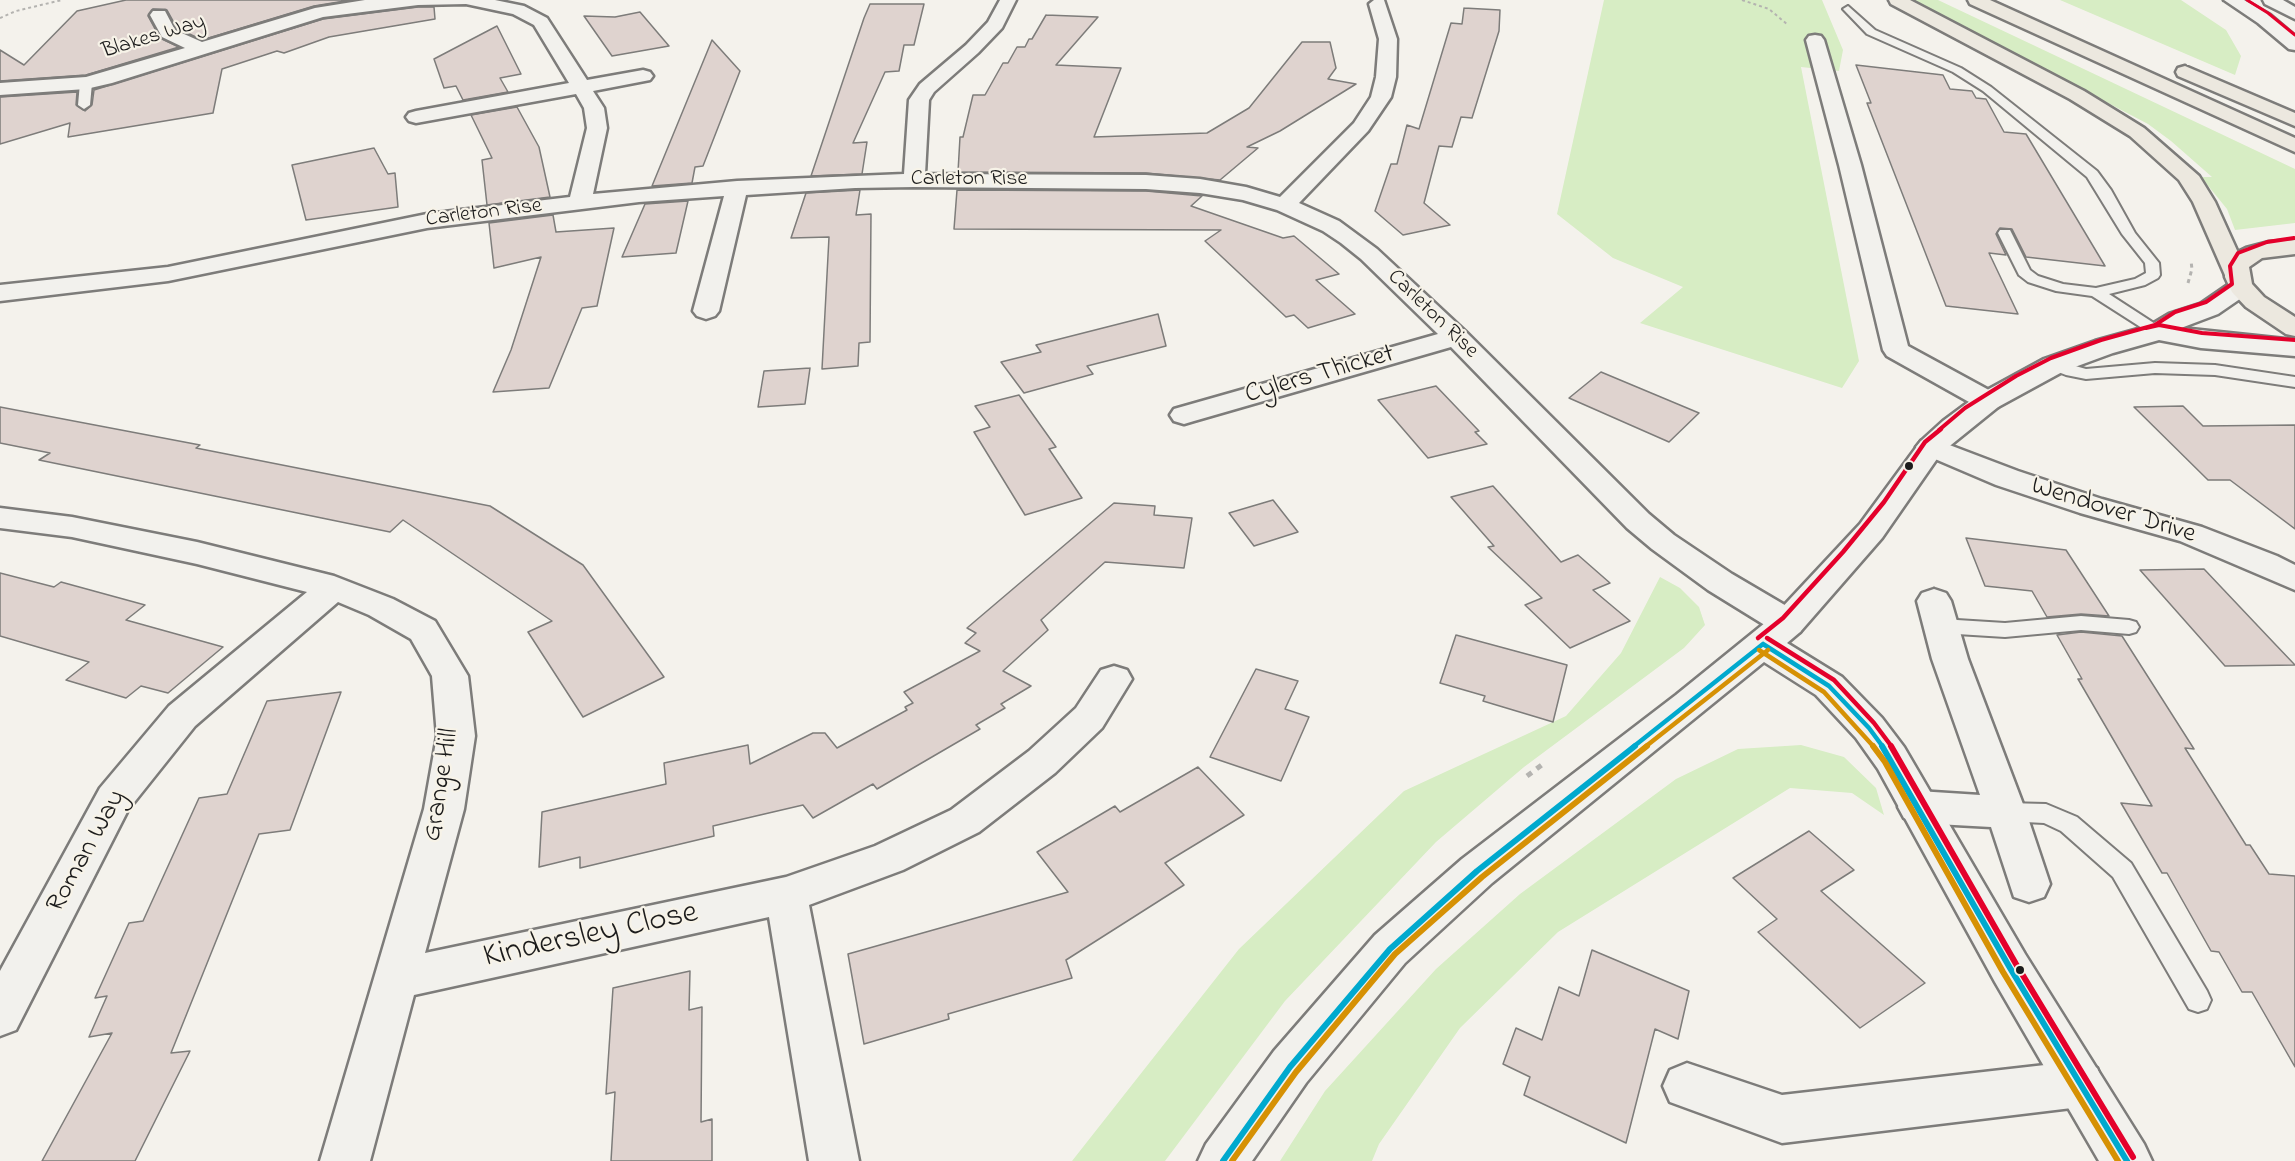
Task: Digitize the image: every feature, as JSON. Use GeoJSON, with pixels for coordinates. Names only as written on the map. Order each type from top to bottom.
{"type":"FeatureCollection","features":[{"type":"Feature","properties":{"kind":"main road"},"geometry":{"type":"LineString","coordinates":[[1897,0],[2077,95],[2114,116],[2145,139],[2188,176],[2204,202],[2239,282],[2254,302],[2295,328]]}},
{"type":"Feature","properties":{"kind":"main road"},"geometry":{"type":"LineString","coordinates":[[1976,0],[2295,146]]}},
{"type":"Feature","properties":{"kind":"main road"},"geometry":{"type":"LineString","coordinates":[[2164,62],[2295,120]]}},
{"type":"Feature","properties":{"kind":"main road"},"geometry":{"type":"LineString","coordinates":[[2239,282],[2237,267],[2243,259],[2269,249],[2293,246]]}},
{"type":"Feature","properties":{"kind":"street","name":"Blakes Way"},"geometry":{"type":"LineString","coordinates":[[0,90],[86,83],[152,66],[271,26],[321,12],[418,0],[461,0]]}},
{"type":"Feature","properties":{"kind":"street"},"geometry":{"type":"LineString","coordinates":[[471,0],[518,10],[541,22],[594,108],[597,128],[580,202]]}},
{"type":"Feature","properties":{"kind":"street"},"geometry":{"type":"LineString","coordinates":[[914,180],[916,117],[919,100],[927,87],[972,49],[996,24],[1008,0]]}},
{"type":"Feature","properties":{"kind":"street"},"geometry":{"type":"LineString","coordinates":[[2232,0],[2264,19],[2295,45]]}},
{"type":"Feature","properties":{"kind":"street"},"geometry":{"type":"LineString","coordinates":[[2271,0],[2295,14]]}},
{"type":"Feature","properties":{"kind":"street"},"geometry":{"type":"LineString","coordinates":[[518,10],[538,3]]}},
{"type":"Feature","properties":{"kind":"street"},"geometry":{"type":"LineString","coordinates":[[1285,205],[1361,127],[1380,97],[1386,77],[1388,39],[1378,4]]}},
{"type":"Feature","properties":{"kind":"street"},"geometry":{"type":"LineString","coordinates":[[159,15],[168,33],[202,49]]}},
{"type":"Feature","properties":{"kind":"street"},"geometry":{"type":"LineString","coordinates":[[1815,40],[1850,165],[1896,350],[1988,401]]}},
{"type":"Feature","properties":{"kind":"street"},"geometry":{"type":"LineString","coordinates":[[416,117],[642,76]]}},
{"type":"Feature","properties":{"kind":"street","name":"Carleton Rise"},"geometry":{"type":"LineString","coordinates":[[0,293],[168,274],[428,221],[580,202],[737,188],[914,180],[1146,182],[1200,186],[1246,194],[1285,205],[1331,226],[1369,254],[1456,337],[1638,521],[1663,542],[1720,582],[1851,707],[1891,758],[2010,968],[2127,1161]]}},
{"type":"Feature","properties":{"kind":"street"},"geometry":{"type":"LineString","coordinates":[[706,311],[737,188]]}},
{"type":"Feature","properties":{"kind":"street"},"geometry":{"type":"LineString","coordinates":[[1223,1161],[1290,1067],[1352,992],[1398,942],[1477,872],[1776,633],[1871,531],[1931,447],[1988,401],[2054,365],[2104,347],[2158,332],[2178,319],[2209,309],[2239,282]]}},
{"type":"Feature","properties":{"kind":"street"},"geometry":{"type":"LineString","coordinates":[[2158,332],[2200,340],[2295,348]]}},
{"type":"Feature","properties":{"kind":"street","name":"Cylers Thicket"},"geometry":{"type":"LineString","coordinates":[[1184,415],[1456,337]]}},
{"type":"Feature","properties":{"kind":"street","name":"Wendover Drive"},"geometry":{"type":"LineString","coordinates":[[1931,447],[2007,478],[2091,506],[2191,534],[2265,564],[2295,579]]}},
{"type":"Feature","properties":{"kind":"street","name":"Grange Hill"},"geometry":{"type":"LineString","coordinates":[[0,518],[72,527],[197,553],[334,587],[381,607],[423,630],[450,676],[456,736],[444,809],[345,1161]]}},
{"type":"Feature","properties":{"kind":"street","name":"Roman Way"},"geometry":{"type":"LineString","coordinates":[[0,1015],[114,799],[182,716],[334,587]]}},
{"type":"Feature","properties":{"kind":"street"},"geometry":{"type":"LineString","coordinates":[[1938,614],[1972,723],[2006,812],[2029,884]]}},
{"type":"Feature","properties":{"kind":"street","name":"Kindersley Close"},"geometry":{"type":"LineString","coordinates":[[395,979],[786,895],[889,858],[965,820],[1042,762],[1089,718],[1114,679]]}},
{"type":"Feature","properties":{"kind":"street"},"geometry":{"type":"LineString","coordinates":[[1918,807],[2006,812]]}},
{"type":"Feature","properties":{"kind":"street"},"geometry":{"type":"LineString","coordinates":[[786,895],[834,1161]]}},
{"type":"Feature","properties":{"kind":"street"},"geometry":{"type":"LineString","coordinates":[[1687,1086],[1782,1119],[2080,1084]]}},
{"type":"Feature","properties":{"kind":"lane"},"geometry":{"type":"LineString","coordinates":[[1848,9],[1871,32],[1957,70],[1988,88],[2013,112],[2092,174],[2130,234],[2152,263],[2153,275],[2140,282],[2096,292],[2061,288],[2033,279],[2024,272],[2005,233]]}},
{"type":"Feature","properties":{"kind":"lane"},"geometry":{"type":"LineString","coordinates":[[84,105],[86,83]]}},
{"type":"Feature","properties":{"kind":"lane"},"geometry":{"type":"LineString","coordinates":[[2096,292],[2158,332]]}},
{"type":"Feature","properties":{"kind":"lane"},"geometry":{"type":"LineString","coordinates":[[2054,365],[2085,374],[2155,368],[2215,370],[2295,382]]}},
{"type":"Feature","properties":{"kind":"lane"},"geometry":{"type":"LineString","coordinates":[[1938,614],[2005,630],[2082,623],[2130,627]]}},
{"type":"Feature","properties":{"kind":"lane"},"geometry":{"type":"LineString","coordinates":[[2006,812],[2046,813],[2069,824],[2122,870],[2198,1000]]}},
{"type":"Feature","properties":{"kind":"path"},"geometry":{"type":"LineString","coordinates":[[0,18],[16,11],[62,0]]}},
{"type":"Feature","properties":{"kind":"path"},"geometry":{"type":"LineString","coordinates":[[1742,0],[1769,9],[1792,30],[1815,40]]}},
{"type":"Feature","properties":{"kind":"green space"},"geometry":{"type":"Polygon","coordinates":[[[1604,0],[1822,0],[1843,50],[1839,71],[1801,67],[1859,361],[1842,388],[1640,323],[1683,287],[1613,258],[1557,214],[1604,0]]]}},
{"type":"Feature","properties":{"kind":"green space"},"geometry":{"type":"Polygon","coordinates":[[[1912,0],[1938,0],[2295,169],[2295,223],[2235,230],[2227,209],[2201,177],[2212,177],[2148,124],[1912,0]]]}},
{"type":"Feature","properties":{"kind":"green space"},"geometry":{"type":"Polygon","coordinates":[[[2060,0],[2181,0],[2226,30],[2241,56],[2235,75],[2060,0]]]}},
{"type":"Feature","properties":{"kind":"green space"},"geometry":{"type":"Polygon","coordinates":[[[1660,577],[1680,588],[1699,607],[1705,625],[1684,648],[1524,767],[1436,842],[1285,1001],[1165,1161],[1072,1161],[1239,949],[1404,791],[1566,716],[1621,653],[1660,577]]]}},
{"type":"Feature","properties":{"kind":"green space"},"geometry":{"type":"Polygon","coordinates":[[[1801,745],[1844,757],[1876,788],[1884,815],[1852,793],[1790,788],[1558,932],[1460,1028],[1379,1144],[1372,1161],[1280,1161],[1325,1091],[1436,969],[1520,894],[1676,779],[1738,749],[1801,745]]]}},
{"type":"Feature","properties":{"kind":"building"},"geometry":{"type":"Polygon","coordinates":[[[126,0],[351,0],[314,6],[202,40],[177,28],[167,10],[153,9],[148,16],[160,38],[179,47],[86,75],[0,81],[0,50],[24,65],[77,11],[126,0]]]}},
{"type":"Feature","properties":{"kind":"building"},"geometry":{"type":"Polygon","coordinates":[[[870,4],[924,4],[914,45],[904,45],[899,71],[885,72],[853,143],[867,142],[862,174],[811,176],[864,18],[870,4]]]}},
{"type":"Feature","properties":{"kind":"building"},"geometry":{"type":"Polygon","coordinates":[[[434,7],[435,19],[329,37],[284,53],[277,51],[222,69],[213,113],[68,137],[70,123],[0,144],[0,97],[77,92],[76,105],[85,111],[92,105],[94,90],[323,19],[434,7]]]}},
{"type":"Feature","properties":{"kind":"building"},"geometry":{"type":"Polygon","coordinates":[[[1464,8],[1500,10],[1499,31],[1472,118],[1461,117],[1452,147],[1439,146],[1424,203],[1450,225],[1403,235],[1375,211],[1391,164],[1397,164],[1407,125],[1419,129],[1451,23],[1462,24],[1464,8]]]}},
{"type":"Feature","properties":{"kind":"building"},"geometry":{"type":"Polygon","coordinates":[[[640,12],[669,46],[612,56],[584,16],[615,17],[640,12]]]}},
{"type":"Feature","properties":{"kind":"building"},"geometry":{"type":"Polygon","coordinates":[[[1046,15],[1098,17],[1056,65],[1121,68],[1094,137],[1207,133],[1249,108],[1302,42],[1330,42],[1336,68],[1328,79],[1356,84],[1280,131],[1247,147],[1258,148],[1220,180],[1146,173],[958,172],[960,137],[963,137],[973,95],[985,95],[1003,63],[1008,63],[1017,47],[1025,47],[1046,15]]]}},
{"type":"Feature","properties":{"kind":"building"},"geometry":{"type":"Polygon","coordinates":[[[497,26],[521,74],[500,78],[508,92],[463,100],[456,86],[444,88],[434,59],[497,26]]]}},
{"type":"Feature","properties":{"kind":"building"},"geometry":{"type":"Polygon","coordinates":[[[712,40],[740,71],[703,166],[695,167],[692,183],[652,186],[712,40]]]}},
{"type":"Feature","properties":{"kind":"building"},"geometry":{"type":"Polygon","coordinates":[[[1856,65],[1943,75],[1950,89],[1972,91],[1976,98],[1986,99],[2004,132],[2026,134],[2105,266],[2026,257],[2012,229],[2000,228],[1996,234],[2006,255],[1989,253],[2018,314],[1946,306],[1867,103],[1871,103],[1856,65]]]}},
{"type":"Feature","properties":{"kind":"building"},"geometry":{"type":"Polygon","coordinates":[[[517,107],[539,147],[550,197],[487,205],[482,160],[492,158],[471,115],[517,107]]]}},
{"type":"Feature","properties":{"kind":"building"},"geometry":{"type":"Polygon","coordinates":[[[374,148],[388,174],[395,173],[398,207],[306,220],[292,165],[374,148]]]}},
{"type":"Feature","properties":{"kind":"building"},"geometry":{"type":"Polygon","coordinates":[[[860,190],[856,215],[871,214],[870,342],[859,343],[858,366],[822,369],[829,237],[791,238],[806,193],[860,190]]]}},
{"type":"Feature","properties":{"kind":"building"},"geometry":{"type":"Polygon","coordinates":[[[957,190],[1146,191],[1202,196],[1191,206],[1283,238],[1294,236],[1339,274],[1316,280],[1355,314],[1308,328],[1294,315],[1286,317],[1205,241],[1221,230],[954,229],[957,190]]]}},
{"type":"Feature","properties":{"kind":"building"},"geometry":{"type":"Polygon","coordinates":[[[688,201],[676,253],[622,257],[645,204],[688,201]]]}},
{"type":"Feature","properties":{"kind":"building"},"geometry":{"type":"Polygon","coordinates":[[[553,215],[556,232],[614,228],[597,306],[582,308],[549,388],[493,392],[511,350],[541,257],[494,268],[489,223],[553,215]]]}},
{"type":"Feature","properties":{"kind":"building"},"geometry":{"type":"Polygon","coordinates":[[[1158,314],[1166,346],[1087,366],[1093,374],[1024,393],[1001,362],[1041,352],[1036,345],[1158,314]]]}},
{"type":"Feature","properties":{"kind":"building"},"geometry":{"type":"Polygon","coordinates":[[[810,368],[805,404],[758,407],[764,371],[810,368]]]}},
{"type":"Feature","properties":{"kind":"building"},"geometry":{"type":"Polygon","coordinates":[[[1601,372],[1699,413],[1669,442],[1569,398],[1601,372]]]}},
{"type":"Feature","properties":{"kind":"building"},"geometry":{"type":"Polygon","coordinates":[[[1436,386],[1479,431],[1475,432],[1487,444],[1428,458],[1378,400],[1436,386]]]}},
{"type":"Feature","properties":{"kind":"building"},"geometry":{"type":"Polygon","coordinates":[[[1019,395],[1056,447],[1049,449],[1082,498],[1025,515],[974,432],[990,427],[975,406],[1019,395]]]}},
{"type":"Feature","properties":{"kind":"building"},"geometry":{"type":"Polygon","coordinates":[[[2183,406],[2203,426],[2295,425],[2295,529],[2230,480],[2208,480],[2134,407],[2183,406]]]}},
{"type":"Feature","properties":{"kind":"building"},"geometry":{"type":"Polygon","coordinates":[[[0,407],[200,445],[196,448],[490,506],[583,565],[664,677],[583,717],[528,632],[552,621],[403,520],[390,532],[39,460],[50,453],[0,443],[0,407]]]}},
{"type":"Feature","properties":{"kind":"building"},"geometry":{"type":"Polygon","coordinates":[[[1493,486],[1561,562],[1578,555],[1610,583],[1593,590],[1630,621],[1570,648],[1525,605],[1542,598],[1488,547],[1494,546],[1451,497],[1493,486]]]}},
{"type":"Feature","properties":{"kind":"building"},"geometry":{"type":"Polygon","coordinates":[[[1273,500],[1298,532],[1254,546],[1229,513],[1273,500]]]}},
{"type":"Feature","properties":{"kind":"building"},"geometry":{"type":"Polygon","coordinates":[[[1114,503],[1155,506],[1154,515],[1192,518],[1184,568],[1105,562],[1041,620],[1048,630],[1003,671],[1031,686],[1001,704],[1005,708],[976,725],[980,729],[877,789],[873,784],[813,818],[803,805],[713,826],[714,836],[580,868],[580,857],[539,867],[542,812],[666,784],[664,763],[748,745],[750,764],[813,733],[825,733],[837,748],[907,710],[905,707],[913,703],[904,692],[980,651],[965,643],[976,633],[967,628],[1114,503]]]}},
{"type":"Feature","properties":{"kind":"building"},"geometry":{"type":"Polygon","coordinates":[[[1966,538],[2066,550],[2109,616],[2081,614],[2047,617],[2032,591],[1985,586],[1966,538]]]}},
{"type":"Feature","properties":{"kind":"building"},"geometry":{"type":"Polygon","coordinates":[[[2204,569],[2295,665],[2225,666],[2140,570],[2204,569]]]}},
{"type":"Feature","properties":{"kind":"building"},"geometry":{"type":"Polygon","coordinates":[[[0,573],[54,587],[61,582],[145,605],[126,620],[223,647],[168,693],[141,686],[126,698],[66,680],[89,662],[0,636],[0,573]]]}},
{"type":"Feature","properties":{"kind":"building"},"geometry":{"type":"Polygon","coordinates":[[[2081,632],[2122,636],[2194,749],[2185,748],[2246,845],[2250,845],[2269,874],[2295,876],[2295,1067],[2252,992],[2242,992],[2219,952],[2211,951],[2167,873],[2162,873],[2121,803],[2152,806],[2078,679],[2082,679],[2057,635],[2081,632]]]}},
{"type":"Feature","properties":{"kind":"building"},"geometry":{"type":"Polygon","coordinates":[[[1456,635],[1567,665],[1553,722],[1483,701],[1485,696],[1440,683],[1456,635]]]}},
{"type":"Feature","properties":{"kind":"building"},"geometry":{"type":"Polygon","coordinates":[[[1256,669],[1298,681],[1285,709],[1309,717],[1281,781],[1210,757],[1256,669]]]}},
{"type":"Feature","properties":{"kind":"building"},"geometry":{"type":"Polygon","coordinates":[[[341,692],[290,830],[259,834],[171,1053],[190,1051],[135,1161],[42,1161],[112,1033],[89,1037],[107,996],[95,998],[129,923],[143,921],[199,798],[227,794],[267,701],[341,692]]]}},
{"type":"Feature","properties":{"kind":"building"},"geometry":{"type":"Polygon","coordinates":[[[1198,767],[1244,815],[1165,863],[1184,885],[1066,960],[1072,978],[948,1014],[949,1019],[864,1044],[848,954],[1068,892],[1037,852],[1115,806],[1120,812],[1198,767]]]}},
{"type":"Feature","properties":{"kind":"building"},"geometry":{"type":"Polygon","coordinates":[[[1809,831],[1854,870],[1821,891],[1925,983],[1860,1028],[1758,932],[1777,919],[1733,878],[1809,831]]]}},
{"type":"Feature","properties":{"kind":"building"},"geometry":{"type":"Polygon","coordinates":[[[1592,950],[1689,991],[1678,1039],[1655,1029],[1626,1143],[1524,1095],[1530,1077],[1503,1064],[1516,1028],[1542,1040],[1559,987],[1579,996],[1592,950]]]}},
{"type":"Feature","properties":{"kind":"building"},"geometry":{"type":"Polygon","coordinates":[[[690,971],[689,1010],[702,1007],[701,1122],[712,1119],[712,1161],[611,1161],[615,1092],[606,1094],[613,988],[690,971]]]}},
{"type":"Feature","properties":{"kind":"transit line"},"geometry":{"type":"LineString","coordinates":[[2247,0],[2268,13],[2295,35]]}},
{"type":"Feature","properties":{"kind":"transit line"},"geometry":{"type":"LineString","coordinates":[[1758,638],[1783,618],[1843,552],[1884,502],[1925,442],[1965,408],[2016,376],[2051,358],[2101,340],[2155,325],[2175,312],[2206,302],[2232,284],[2230,266],[2238,253],[2267,242],[2294,238]]}},
{"type":"Feature","properties":{"kind":"transit line"},"geometry":{"type":"LineString","coordinates":[[2146,328],[2159,325],[2202,333],[2295,340]]}},
{"type":"Feature","properties":{"kind":"transit line"},"geometry":{"type":"LineString","coordinates":[[1767,638],[1834,680],[1874,723],[1897,754],[2016,964],[2133,1157]]}},
{"type":"Feature","properties":{"kind":"transit line"},"geometry":{"type":"LineString","coordinates":[[1763,644],[1829,686],[1869,728],[1891,758],[2010,968],[2127,1161]]}},
{"type":"Feature","properties":{"kind":"transit line"},"geometry":{"type":"LineString","coordinates":[[1223,1161],[1290,1067],[1390,949],[1477,871],[1763,644]]}},
{"type":"Feature","properties":{"kind":"transit line"},"geometry":{"type":"LineString","coordinates":[[1759,650],[1824,692],[1863,733],[1885,762],[2003,972],[2118,1161]]}},
{"type":"Feature","properties":{"kind":"transit line"},"geometry":{"type":"LineString","coordinates":[[1232,1161],[1296,1072],[1395,954],[1482,877],[1768,650]]}}]}
